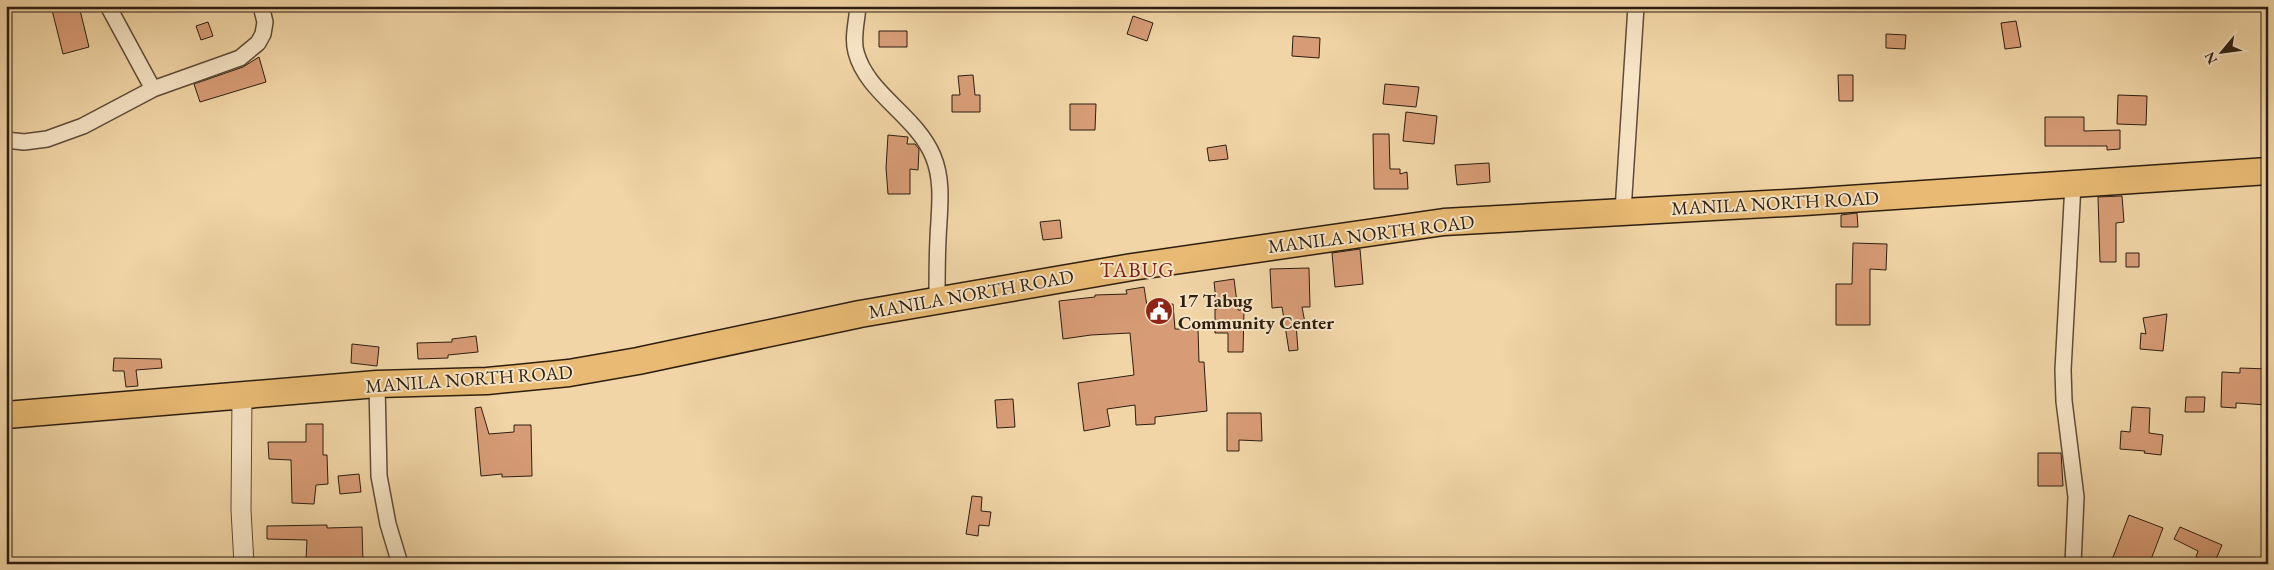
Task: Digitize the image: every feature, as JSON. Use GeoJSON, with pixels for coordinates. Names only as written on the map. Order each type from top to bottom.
{"type":"FeatureCollection","features":[{"type":"Feature","properties":{"kind":"highway","name":"MANILA NORTH ROAD"},"geometry":{"type":"LineString","coordinates":[[6,416],[377,384],[487,381],[569,373],[638,361],[860,314],[937,300],[1132,267],[1444,222],[1804,202],[2268,171]]}},
{"type":"Feature","properties":{"kind":"street"},"geometry":{"type":"LineString","coordinates":[[108,6],[153,89]]}},
{"type":"Feature","properties":{"kind":"street"},"geometry":{"type":"LineString","coordinates":[[6,140],[24,142],[48,139],[83,126],[153,89],[240,58],[249,53],[263,34],[265,22],[261,6]]}},
{"type":"Feature","properties":{"kind":"street"},"geometry":{"type":"LineString","coordinates":[[858,6],[854,39],[856,52],[863,69],[874,84],[914,125],[932,154],[939,172],[937,300]]}},
{"type":"Feature","properties":{"kind":"street"},"geometry":{"type":"LineString","coordinates":[[1623,211],[1636,6]]}},
{"type":"Feature","properties":{"kind":"street"},"geometry":{"type":"LineString","coordinates":[[2073,184],[2063,370],[2064,401],[2076,497],[2073,564]]}},
{"type":"Feature","properties":{"kind":"street"},"geometry":{"type":"LineString","coordinates":[[377,384],[379,476],[388,524],[400,564]]}},
{"type":"Feature","properties":{"kind":"street"},"geometry":{"type":"LineString","coordinates":[[242,397],[241,510],[244,564]]}},
{"type":"Feature","properties":{"kind":"building"},"geometry":{"type":"Polygon","coordinates":[[[67,6],[79,6],[89,47],[63,54],[52,10],[67,6]]]}},
{"type":"Feature","properties":{"kind":"building"},"geometry":{"type":"Polygon","coordinates":[[[1133,16],[1153,23],[1147,41],[1127,34],[1133,16]]]}},
{"type":"Feature","properties":{"kind":"building"},"geometry":{"type":"Polygon","coordinates":[[[2016,21],[2021,47],[2005,49],[2001,23],[2016,21]]]}},
{"type":"Feature","properties":{"kind":"building"},"geometry":{"type":"Polygon","coordinates":[[[208,22],[213,36],[201,40],[196,26],[208,22]]]}},
{"type":"Feature","properties":{"kind":"building"},"geometry":{"type":"Polygon","coordinates":[[[879,31],[907,31],[907,47],[879,47],[879,31]]]}},
{"type":"Feature","properties":{"kind":"building"},"geometry":{"type":"Polygon","coordinates":[[[1886,34],[1906,35],[1905,49],[1886,48],[1886,34]]]}},
{"type":"Feature","properties":{"kind":"building"},"geometry":{"type":"Polygon","coordinates":[[[1293,36],[1320,38],[1319,58],[1292,56],[1293,36]]]}},
{"type":"Feature","properties":{"kind":"building"},"geometry":{"type":"Polygon","coordinates":[[[259,57],[266,82],[200,102],[194,84],[243,67],[259,57]]]}},
{"type":"Feature","properties":{"kind":"building"},"geometry":{"type":"Polygon","coordinates":[[[973,75],[975,95],[980,95],[980,112],[952,112],[952,95],[960,95],[958,76],[973,75]]]}},
{"type":"Feature","properties":{"kind":"building"},"geometry":{"type":"Polygon","coordinates":[[[1838,75],[1853,75],[1853,101],[1839,101],[1838,75]]]}},
{"type":"Feature","properties":{"kind":"building"},"geometry":{"type":"Polygon","coordinates":[[[1385,84],[1419,87],[1416,107],[1383,104],[1385,84]]]}},
{"type":"Feature","properties":{"kind":"building"},"geometry":{"type":"Polygon","coordinates":[[[2118,95],[2147,96],[2146,125],[2117,124],[2118,95]]]}},
{"type":"Feature","properties":{"kind":"building"},"geometry":{"type":"Polygon","coordinates":[[[1070,104],[1096,104],[1095,130],[1070,130],[1070,104]]]}},
{"type":"Feature","properties":{"kind":"building"},"geometry":{"type":"Polygon","coordinates":[[[1406,112],[1437,116],[1434,144],[1403,141],[1406,112]]]}},
{"type":"Feature","properties":{"kind":"building"},"geometry":{"type":"Polygon","coordinates":[[[2045,117],[2084,117],[2084,131],[2120,130],[2120,149],[2107,150],[2107,146],[2045,146],[2045,117]]]}},
{"type":"Feature","properties":{"kind":"building"},"geometry":{"type":"Polygon","coordinates":[[[1373,134],[1389,134],[1390,169],[1400,169],[1400,174],[1407,172],[1408,189],[1374,189],[1373,134]]]}},
{"type":"Feature","properties":{"kind":"building"},"geometry":{"type":"Polygon","coordinates":[[[888,135],[908,137],[907,144],[915,144],[919,149],[918,170],[910,169],[910,194],[888,194],[886,168],[888,135]]]}},
{"type":"Feature","properties":{"kind":"building"},"geometry":{"type":"Polygon","coordinates":[[[1226,145],[1228,159],[1209,161],[1207,148],[1226,145]]]}},
{"type":"Feature","properties":{"kind":"building"},"geometry":{"type":"Polygon","coordinates":[[[1489,163],[1490,182],[1457,185],[1455,165],[1489,163]]]}},
{"type":"Feature","properties":{"kind":"building"},"geometry":{"type":"Polygon","coordinates":[[[2122,196],[2124,222],[2116,223],[2116,262],[2100,262],[2098,197],[2122,196]]]}},
{"type":"Feature","properties":{"kind":"building"},"geometry":{"type":"Polygon","coordinates":[[[1857,213],[1858,227],[1841,227],[1841,215],[1857,213]]]}},
{"type":"Feature","properties":{"kind":"building"},"geometry":{"type":"Polygon","coordinates":[[[1060,220],[1062,238],[1043,240],[1040,222],[1060,220]]]}},
{"type":"Feature","properties":{"kind":"building"},"geometry":{"type":"Polygon","coordinates":[[[1853,243],[1887,244],[1886,270],[1870,269],[1870,325],[1836,325],[1836,284],[1852,284],[1853,243]]]}},
{"type":"Feature","properties":{"kind":"building"},"geometry":{"type":"Polygon","coordinates":[[[1360,249],[1363,284],[1335,287],[1332,253],[1360,249]]]}},
{"type":"Feature","properties":{"kind":"building"},"geometry":{"type":"Polygon","coordinates":[[[2126,253],[2139,253],[2139,267],[2126,267],[2126,253]]]}},
{"type":"Feature","properties":{"kind":"building"},"geometry":{"type":"Polygon","coordinates":[[[1309,268],[1310,307],[1302,307],[1305,323],[1296,324],[1298,350],[1289,351],[1282,307],[1272,308],[1270,269],[1309,268]]]}},
{"type":"Feature","properties":{"kind":"building"},"geometry":{"type":"Polygon","coordinates":[[[1234,279],[1238,310],[1244,310],[1243,352],[1228,352],[1228,333],[1215,333],[1215,309],[1217,309],[1214,282],[1234,279]]]}},
{"type":"Feature","properties":{"kind":"building"},"geometry":{"type":"Polygon","coordinates":[[[1144,287],[1147,306],[1173,304],[1175,329],[1198,329],[1199,362],[1204,362],[1207,411],[1155,417],[1155,424],[1136,425],[1135,405],[1107,409],[1110,426],[1084,431],[1078,383],[1134,375],[1130,333],[1063,339],[1059,301],[1095,297],[1095,295],[1127,294],[1126,290],[1144,287]]]}},
{"type":"Feature","properties":{"kind":"building"},"geometry":{"type":"Polygon","coordinates":[[[2167,314],[2163,351],[2140,349],[2141,333],[2146,334],[2143,318],[2167,314]]]}},
{"type":"Feature","properties":{"kind":"building"},"geometry":{"type":"Polygon","coordinates":[[[476,336],[478,352],[448,355],[448,358],[418,359],[417,343],[452,342],[452,339],[476,336]]]}},
{"type":"Feature","properties":{"kind":"building"},"geometry":{"type":"Polygon","coordinates":[[[352,344],[379,347],[377,366],[351,363],[352,344]]]}},
{"type":"Feature","properties":{"kind":"building"},"geometry":{"type":"Polygon","coordinates":[[[114,358],[161,359],[162,368],[136,370],[138,386],[126,387],[124,371],[113,371],[114,358]]]}},
{"type":"Feature","properties":{"kind":"building"},"geometry":{"type":"Polygon","coordinates":[[[2240,368],[2268,369],[2268,405],[2236,403],[2236,408],[2221,407],[2222,372],[2240,373],[2240,368]]]}},
{"type":"Feature","properties":{"kind":"building"},"geometry":{"type":"Polygon","coordinates":[[[2186,397],[2205,397],[2204,412],[2185,412],[2186,397]]]}},
{"type":"Feature","properties":{"kind":"building"},"geometry":{"type":"Polygon","coordinates":[[[1013,399],[1015,427],[997,428],[995,400],[1013,399]]]}},
{"type":"Feature","properties":{"kind":"building"},"geometry":{"type":"Polygon","coordinates":[[[481,407],[489,434],[514,432],[514,425],[531,425],[532,476],[502,477],[502,474],[481,476],[475,408],[481,407]]]}},
{"type":"Feature","properties":{"kind":"building"},"geometry":{"type":"Polygon","coordinates":[[[2132,407],[2150,408],[2149,433],[2163,435],[2161,455],[2144,453],[2145,451],[2120,449],[2121,431],[2130,432],[2132,407]]]}},
{"type":"Feature","properties":{"kind":"building"},"geometry":{"type":"Polygon","coordinates":[[[1227,413],[1261,413],[1262,441],[1239,440],[1239,451],[1227,451],[1227,413]]]}},
{"type":"Feature","properties":{"kind":"building"},"geometry":{"type":"Polygon","coordinates":[[[306,424],[323,424],[323,455],[327,455],[328,484],[316,485],[314,504],[292,503],[291,460],[269,459],[268,442],[306,442],[306,424]]]}},
{"type":"Feature","properties":{"kind":"building"},"geometry":{"type":"Polygon","coordinates":[[[2038,453],[2061,453],[2063,486],[2038,486],[2038,453]]]}},
{"type":"Feature","properties":{"kind":"building"},"geometry":{"type":"Polygon","coordinates":[[[359,474],[361,492],[340,494],[338,476],[359,474]]]}},
{"type":"Feature","properties":{"kind":"building"},"geometry":{"type":"Polygon","coordinates":[[[972,496],[982,497],[981,511],[991,512],[989,526],[979,525],[978,536],[966,534],[972,496]]]}},
{"type":"Feature","properties":{"kind":"building"},"geometry":{"type":"Polygon","coordinates":[[[2129,515],[2163,528],[2150,562],[2141,558],[2140,564],[2126,564],[2112,560],[2129,515]]]}},
{"type":"Feature","properties":{"kind":"building"},"geometry":{"type":"Polygon","coordinates":[[[327,525],[327,528],[362,527],[363,564],[337,564],[337,561],[306,559],[307,540],[267,539],[267,526],[327,525]]]}},
{"type":"Feature","properties":{"kind":"building"},"geometry":{"type":"Polygon","coordinates":[[[2180,527],[2222,545],[2214,564],[2196,557],[2198,551],[2174,539],[2180,527]]]}},
{"type":"Feature","properties":{"kind":"place","name":"17 Tabug Community Center"},"geometry":{"type":"Point","coordinates":[1159,311]}},
{"type":"Feature","properties":{"kind":"district","name":"TABUG"},"geometry":{"type":"Point","coordinates":[1137,269]}}]}
